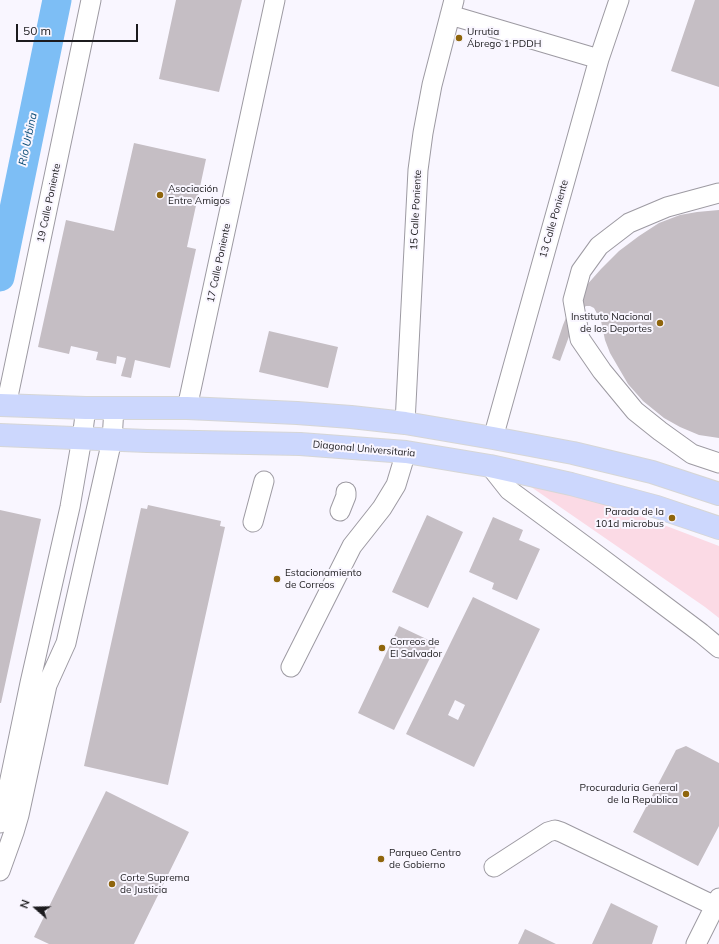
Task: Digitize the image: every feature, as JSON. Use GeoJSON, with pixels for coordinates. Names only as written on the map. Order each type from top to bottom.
{"type":"FeatureCollection","features":[{"type":"Feature","properties":{"kind":"main road"},"geometry":{"type":"LineString","coordinates":[[3,406],[187,408],[297,413],[405,423],[573,453],[652,472],[719,494]]}},
{"type":"Feature","properties":{"kind":"main road","name":"Diagonal Universitaria"},"geometry":{"type":"LineString","coordinates":[[0,435],[112,440],[300,444],[406,452],[490,466],[578,486],[657,507],[719,528]]}},
{"type":"Feature","properties":{"kind":"street","name":"19 Calle Poniente"},"geometry":{"type":"LineString","coordinates":[[3,406],[91,0]]}},
{"type":"Feature","properties":{"kind":"street","name":"17 Calle Poniente"},"geometry":{"type":"LineString","coordinates":[[187,408],[275,0]]}},
{"type":"Feature","properties":{"kind":"street","name":"13 Calle Poniente"},"geometry":{"type":"LineString","coordinates":[[493,438],[599,59],[619,0]]}},
{"type":"Feature","properties":{"kind":"street"},"geometry":{"type":"LineString","coordinates":[[452,7],[599,59]]}},
{"type":"Feature","properties":{"kind":"street","name":"15 Calle Poniente"},"geometry":{"type":"LineString","coordinates":[[405,423],[418,170],[432,85],[452,7]]}},
{"type":"Feature","properties":{"kind":"street"},"geometry":{"type":"LineString","coordinates":[[719,194],[667,207],[629,223],[600,246],[581,271],[573,300],[580,339],[602,371],[635,411],[692,454],[719,463]]}},
{"type":"Feature","properties":{"kind":"street"},"geometry":{"type":"LineString","coordinates":[[0,823],[30,682],[70,507],[86,408]]}},
{"type":"Feature","properties":{"kind":"street"},"geometry":{"type":"LineString","coordinates":[[0,870],[19,816],[47,685],[66,643],[112,440],[114,408]]}},
{"type":"Feature","properties":{"kind":"street"},"geometry":{"type":"LineString","coordinates":[[291,667],[352,546],[382,508],[396,485],[406,452]]}},
{"type":"Feature","properties":{"kind":"street"},"geometry":{"type":"LineString","coordinates":[[490,466],[509,490],[719,648]]}},
{"type":"Feature","properties":{"kind":"street"},"geometry":{"type":"LineString","coordinates":[[254,522],[264,481]]}},
{"type":"Feature","properties":{"kind":"street"},"geometry":{"type":"LineString","coordinates":[[340,511],[346,496],[346,492]]}},
{"type":"Feature","properties":{"kind":"street"},"geometry":{"type":"LineString","coordinates":[[494,867],[548,832],[555,830],[561,832],[717,902],[696,944]]}},
{"type":"Feature","properties":{"kind":"shaded area"},"geometry":{"type":"Polygon","coordinates":[[[521,480],[577,492],[719,546],[719,618],[705,607],[521,480]]]}},
{"type":"Feature","properties":{"kind":"building"},"geometry":{"type":"Polygon","coordinates":[[[176,0],[242,0],[219,92],[159,79],[176,0]]]}},
{"type":"Feature","properties":{"kind":"building"},"geometry":{"type":"Polygon","coordinates":[[[695,0],[719,0],[719,87],[671,71],[695,0]]]}},
{"type":"Feature","properties":{"kind":"building"},"geometry":{"type":"Polygon","coordinates":[[[134,143],[206,159],[187,247],[196,249],[170,368],[135,360],[131,378],[121,376],[126,358],[117,356],[116,364],[96,360],[98,352],[71,346],[69,354],[38,347],[66,220],[114,231],[134,143]]]}},
{"type":"Feature","properties":{"kind":"building","name":"Instituto Nacional de los Deportes"},"geometry":{"type":"Polygon","coordinates":[[[719,210],[719,438],[699,435],[680,427],[664,418],[643,401],[628,384],[610,353],[605,340],[601,321],[594,308],[590,306],[586,306],[582,309],[575,320],[560,361],[552,358],[570,308],[585,287],[619,251],[659,223],[680,215],[719,210]]]}},
{"type":"Feature","properties":{"kind":"building"},"geometry":{"type":"Polygon","coordinates":[[[269,331],[338,347],[328,388],[259,372],[269,331]]]}},
{"type":"Feature","properties":{"kind":"building"},"geometry":{"type":"Polygon","coordinates":[[[148,505],[221,521],[220,526],[225,527],[168,785],[84,766],[141,508],[147,509],[148,505]]]}},
{"type":"Feature","properties":{"kind":"building"},"geometry":{"type":"Polygon","coordinates":[[[0,510],[41,519],[1,703],[0,703],[0,510]]]}},
{"type":"Feature","properties":{"kind":"building"},"geometry":{"type":"Polygon","coordinates":[[[427,515],[463,532],[428,608],[392,592],[427,515]]]}},
{"type":"Feature","properties":{"kind":"building"},"geometry":{"type":"Polygon","coordinates":[[[493,517],[523,530],[519,540],[540,549],[517,600],[492,589],[494,583],[469,572],[493,517]]]}},
{"type":"Feature","properties":{"kind":"building"},"geometry":{"type":"Polygon","coordinates":[[[473,597],[540,629],[474,767],[406,734],[473,597]],[[455,700],[448,715],[458,720],[465,705],[455,700]]]}},
{"type":"Feature","properties":{"kind":"building"},"geometry":{"type":"Polygon","coordinates":[[[399,626],[437,644],[394,730],[358,713],[399,626]]]}},
{"type":"Feature","properties":{"kind":"building","name":"Procuraduria General de la Republica"},"geometry":{"type":"Polygon","coordinates":[[[686,746],[719,763],[719,826],[698,866],[633,832],[676,750],[686,746]]]}},
{"type":"Feature","properties":{"kind":"building","name":"Corte Suprema de Justicia"},"geometry":{"type":"Polygon","coordinates":[[[106,791],[189,832],[134,944],[49,944],[34,937],[106,791]]]}},
{"type":"Feature","properties":{"kind":"building"},"geometry":{"type":"Polygon","coordinates":[[[611,903],[658,926],[652,944],[592,944],[611,903]]]}},
{"type":"Feature","properties":{"kind":"building"},"geometry":{"type":"Polygon","coordinates":[[[525,929],[556,944],[518,944],[525,929]]]}},
{"type":"Feature","properties":{"kind":"waterway","name":"Río Urbina"},"geometry":{"type":"LineString","coordinates":[[0,277],[57,0]]}},
{"type":"Feature","properties":{"kind":"place","name":"Urrutia Ábrego 1 PDDH"},"geometry":{"type":"Point","coordinates":[459,38]}},
{"type":"Feature","properties":{"kind":"place","name":"Asociación Entre Amigos"},"geometry":{"type":"Point","coordinates":[160,195]}},
{"type":"Feature","properties":{"kind":"place","name":"Instituto Nacional de los Deportes"},"geometry":{"type":"Point","coordinates":[660,323]}},
{"type":"Feature","properties":{"kind":"place","name":"Parada de la 101d microbus"},"geometry":{"type":"Point","coordinates":[672,518]}},
{"type":"Feature","properties":{"kind":"place","name":"Estacionamiento de Correos"},"geometry":{"type":"Point","coordinates":[277,579]}},
{"type":"Feature","properties":{"kind":"place","name":"Correos de El Salvador"},"geometry":{"type":"Point","coordinates":[382,648]}},
{"type":"Feature","properties":{"kind":"place","name":"Procuraduria General de la Republica"},"geometry":{"type":"Point","coordinates":[686,794]}},
{"type":"Feature","properties":{"kind":"place","name":"Parqueo Centro de Gobierno"},"geometry":{"type":"Point","coordinates":[381,859]}},
{"type":"Feature","properties":{"kind":"place","name":"Corte Suprema de Justicia"},"geometry":{"type":"Point","coordinates":[112,884]}}]}
